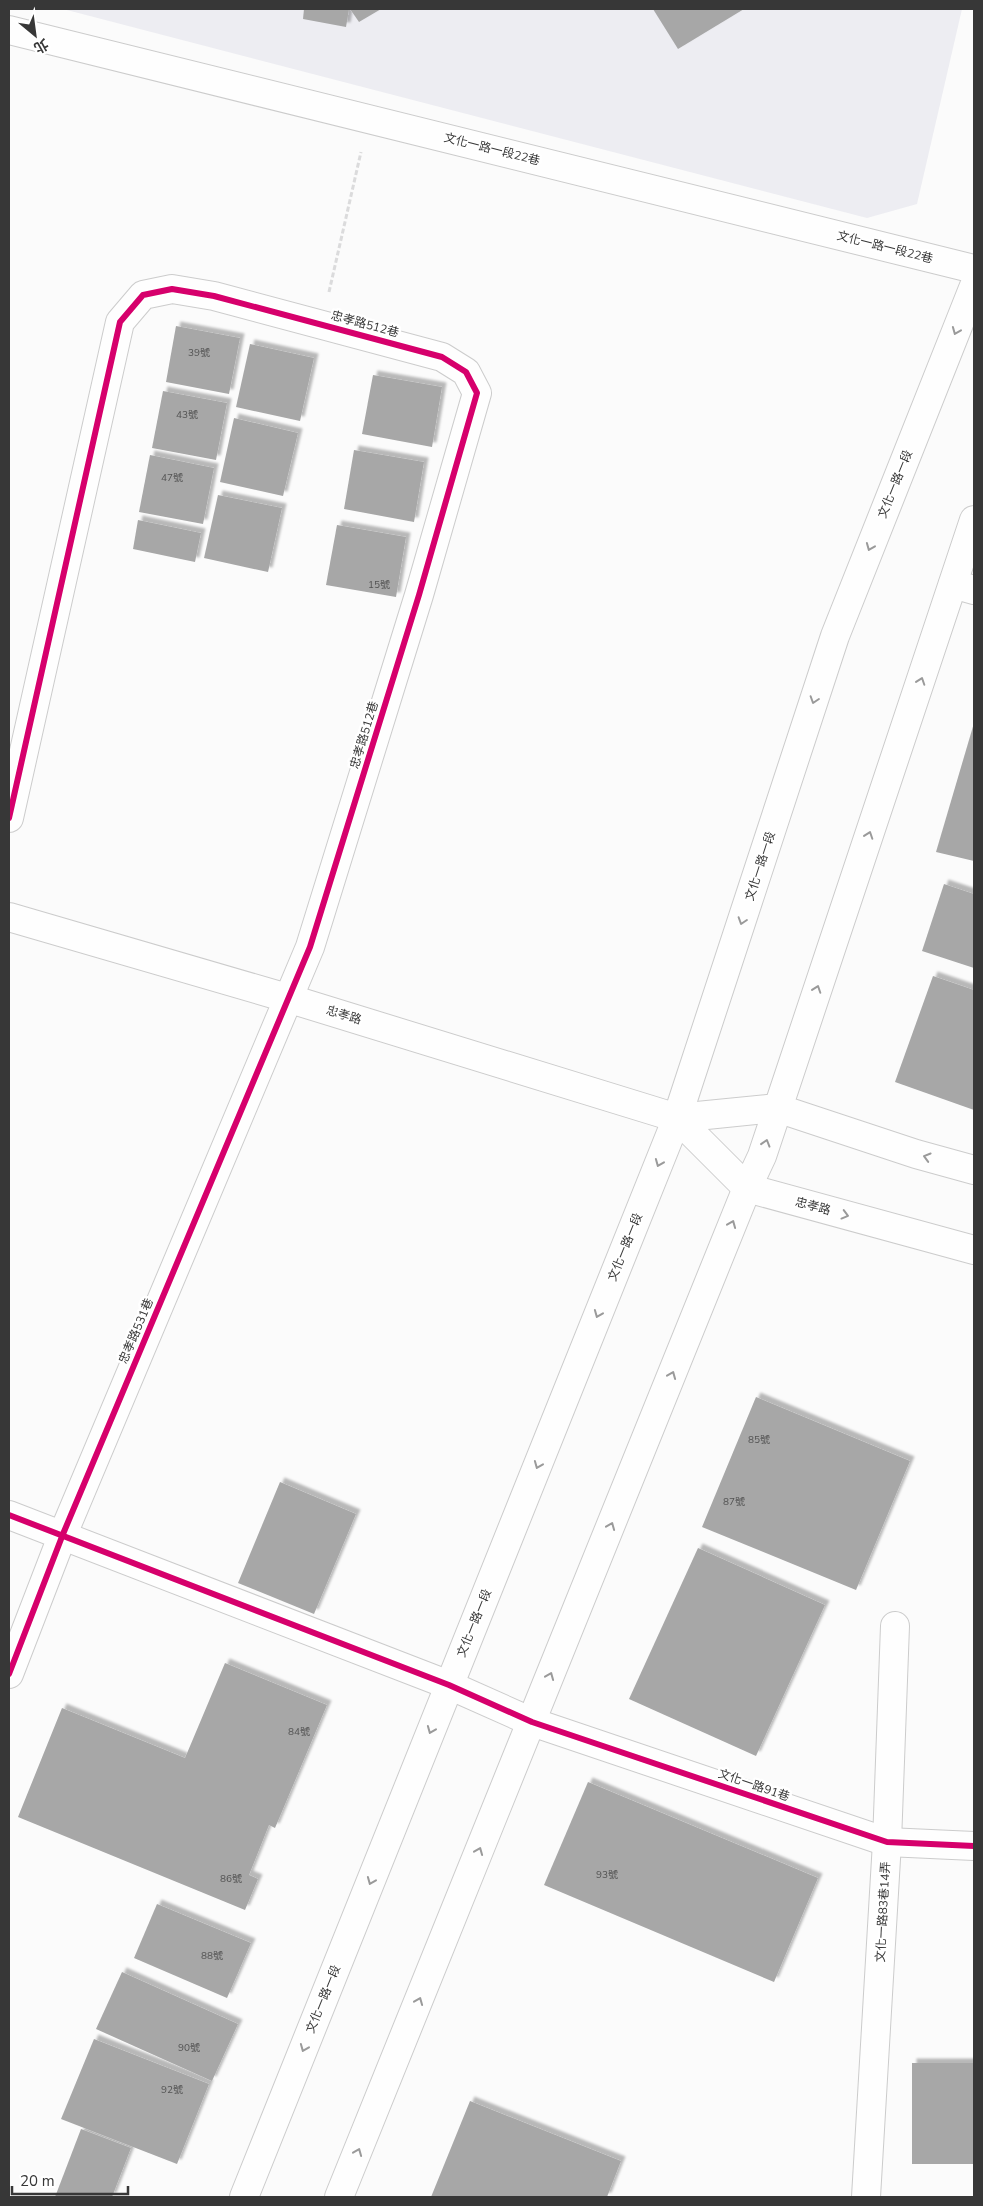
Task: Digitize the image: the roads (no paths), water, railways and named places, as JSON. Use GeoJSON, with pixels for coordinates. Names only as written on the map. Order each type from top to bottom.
{"type":"FeatureCollection","features":[{"type":"Feature","properties":{"kind":"street","name":"文化一路一段22巷"},"geometry":{"type":"LineString","coordinates":[[9,30],[974,269]]}},
{"type":"Feature","properties":{"kind":"street","name":"文化一路一段"},"geometry":{"type":"LineString","coordinates":[[244,2197],[677,1118],[835,636],[974,286]]}},
{"type":"Feature","properties":{"kind":"street","name":"忠孝路512巷"},"geometry":{"type":"LineString","coordinates":[[9,818],[120,322],[143,295],[172,290],[214,296],[442,357],[466,372],[476,393],[419,595],[310,947],[287,998]]}},
{"type":"Feature","properties":{"kind":"street"},"geometry":{"type":"LineString","coordinates":[[339,2197],[747,1188],[762,1156],[777,1108],[964,587],[974,520]]}},
{"type":"Feature","properties":{"kind":"street","name":"忠孝路"},"geometry":{"type":"LineString","coordinates":[[9,918],[287,998],[677,1118],[777,1108],[916,1154],[974,1170]]}},
{"type":"Feature","properties":{"kind":"street","name":"忠孝路531巷"},"geometry":{"type":"LineString","coordinates":[[9,1674],[63,1534],[287,998]]}},
{"type":"Feature","properties":{"kind":"street","name":"忠孝路"},"geometry":{"type":"LineString","coordinates":[[677,1118],[747,1188],[974,1250]]}},
{"type":"Feature","properties":{"kind":"street","name":"文化一路91巷"},"geometry":{"type":"LineString","coordinates":[[9,1515],[63,1534],[449,1685],[532,1722],[887,1842],[974,1846]]}},
{"type":"Feature","properties":{"kind":"street","name":"文化一路83巷14弄"},"geometry":{"type":"LineString","coordinates":[[866,2197],[887,1842],[895,1626]]}}]}
